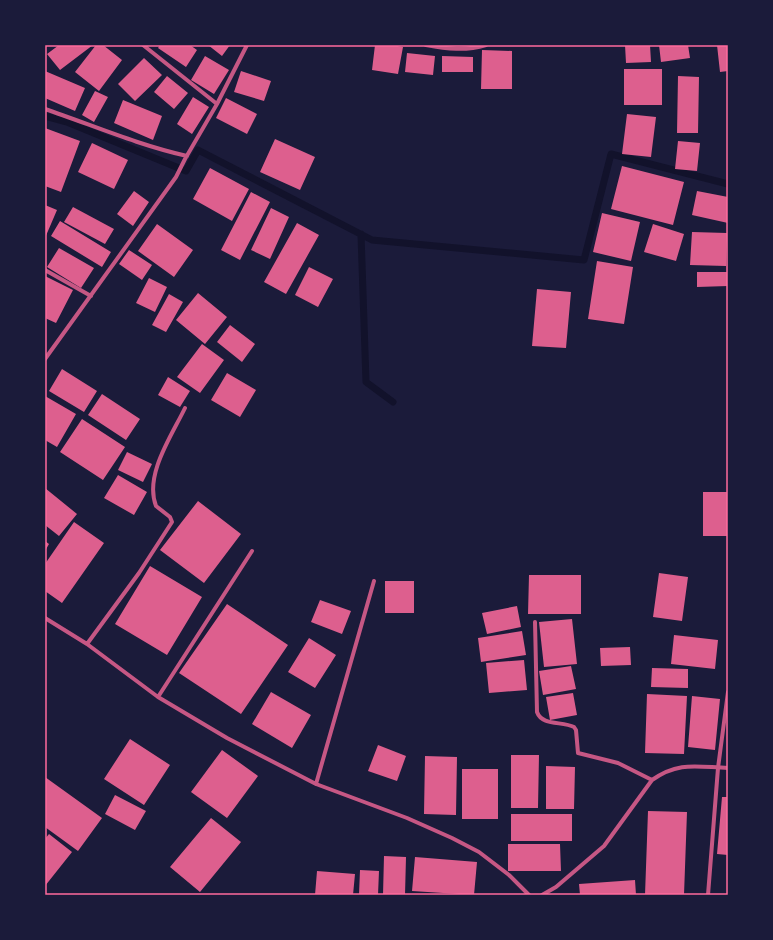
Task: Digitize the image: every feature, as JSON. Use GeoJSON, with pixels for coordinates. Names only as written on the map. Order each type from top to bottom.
{"type":"FeatureCollection","features":[{"type":"Feature","properties":{"kind":"street"},"geometry":{"type":"LineString","coordinates":[[144,45],[217,104]]}},
{"type":"Feature","properties":{"kind":"street"},"geometry":{"type":"LineString","coordinates":[[45,359],[176,177],[217,104],[247,45]]}},
{"type":"Feature","properties":{"kind":"street"},"geometry":{"type":"LineString","coordinates":[[426,45],[460,49],[486,45]]}},
{"type":"Feature","properties":{"kind":"street"},"geometry":{"type":"LineString","coordinates":[[45,109],[136,142],[186,157]]}},
{"type":"Feature","properties":{"kind":"street"},"geometry":{"type":"LineString","coordinates":[[45,270],[91,296]]}},
{"type":"Feature","properties":{"kind":"street"},"geometry":{"type":"LineString","coordinates":[[87,644],[139,573],[172,522],[170,517],[156,506],[153,488],[158,463],[185,408]]}},
{"type":"Feature","properties":{"kind":"street"},"geometry":{"type":"LineString","coordinates":[[158,697],[252,551]]}},
{"type":"Feature","properties":{"kind":"street"},"geometry":{"type":"LineString","coordinates":[[316,784],[374,581]]}},
{"type":"Feature","properties":{"kind":"street"},"geometry":{"type":"LineString","coordinates":[[45,618],[87,644],[158,697],[227,738],[316,784],[407,818],[479,852],[509,875],[529,895]]}},
{"type":"Feature","properties":{"kind":"street"},"geometry":{"type":"LineString","coordinates":[[535,622],[538,715],[544,720],[574,727],[576,730],[578,753],[618,763],[652,780]]}},
{"type":"Feature","properties":{"kind":"street"},"geometry":{"type":"LineString","coordinates":[[708,895],[718,768],[728,692]]}},
{"type":"Feature","properties":{"kind":"street"},"geometry":{"type":"LineString","coordinates":[[542,895],[556,887],[604,846],[652,780],[673,768],[688,766],[728,768]]}},
{"type":"Feature","properties":{"kind":"building"},"geometry":{"type":"Polygon","coordinates":[[[59,45],[93,45],[60,70],[47,54],[59,45]]]}},
{"type":"Feature","properties":{"kind":"building"},"geometry":{"type":"Polygon","coordinates":[[[96,45],[103,45],[122,60],[99,91],[75,72],[96,45]]]}},
{"type":"Feature","properties":{"kind":"building"},"geometry":{"type":"Polygon","coordinates":[[[160,45],[190,45],[197,50],[186,67],[158,48],[160,45]]]}},
{"type":"Feature","properties":{"kind":"building"},"geometry":{"type":"Polygon","coordinates":[[[208,45],[230,45],[222,56],[208,45]]]}},
{"type":"Feature","properties":{"kind":"building"},"geometry":{"type":"Polygon","coordinates":[[[375,45],[392,45],[403,47],[398,74],[372,70],[375,45]]]}},
{"type":"Feature","properties":{"kind":"building"},"geometry":{"type":"Polygon","coordinates":[[[625,45],[650,45],[651,62],[626,63],[625,45]]]}},
{"type":"Feature","properties":{"kind":"building"},"geometry":{"type":"Polygon","coordinates":[[[659,45],[688,45],[690,58],[661,62],[659,45]]]}},
{"type":"Feature","properties":{"kind":"building"},"geometry":{"type":"Polygon","coordinates":[[[717,45],[728,45],[728,71],[720,72],[717,45]]]}},
{"type":"Feature","properties":{"kind":"building"},"geometry":{"type":"Polygon","coordinates":[[[482,50],[512,51],[512,89],[481,89],[482,50]]]}},
{"type":"Feature","properties":{"kind":"building"},"geometry":{"type":"Polygon","coordinates":[[[407,53],[435,56],[433,75],[405,72],[407,53]]]}},
{"type":"Feature","properties":{"kind":"building"},"geometry":{"type":"Polygon","coordinates":[[[205,56],[229,70],[214,94],[191,80],[205,56]]]}},
{"type":"Feature","properties":{"kind":"building"},"geometry":{"type":"Polygon","coordinates":[[[442,56],[473,57],[473,72],[442,72],[442,56]]]}},
{"type":"Feature","properties":{"kind":"building"},"geometry":{"type":"Polygon","coordinates":[[[144,58],[162,75],[135,101],[118,84],[144,58]]]}},
{"type":"Feature","properties":{"kind":"building"},"geometry":{"type":"Polygon","coordinates":[[[624,69],[662,69],[662,105],[624,105],[624,69]]]}},
{"type":"Feature","properties":{"kind":"building"},"geometry":{"type":"Polygon","coordinates":[[[45,71],[85,88],[75,111],[45,98],[45,71]]]}},
{"type":"Feature","properties":{"kind":"building"},"geometry":{"type":"Polygon","coordinates":[[[241,71],[271,81],[264,101],[234,92],[241,71]]]}},
{"type":"Feature","properties":{"kind":"building"},"geometry":{"type":"Polygon","coordinates":[[[167,76],[188,93],[174,109],[154,92],[167,76]]]}},
{"type":"Feature","properties":{"kind":"building"},"geometry":{"type":"Polygon","coordinates":[[[678,76],[699,77],[698,133],[677,133],[678,76]]]}},
{"type":"Feature","properties":{"kind":"building"},"geometry":{"type":"Polygon","coordinates":[[[95,91],[108,97],[94,122],[82,115],[95,91]]]}},
{"type":"Feature","properties":{"kind":"building"},"geometry":{"type":"Polygon","coordinates":[[[193,97],[209,107],[192,134],[177,124],[193,97]]]}},
{"type":"Feature","properties":{"kind":"building"},"geometry":{"type":"Polygon","coordinates":[[[226,98],[257,114],[247,134],[216,118],[226,98]]]}},
{"type":"Feature","properties":{"kind":"building"},"geometry":{"type":"Polygon","coordinates":[[[123,100],[162,116],[153,140],[114,123],[123,100]]]}},
{"type":"Feature","properties":{"kind":"building"},"geometry":{"type":"Polygon","coordinates":[[[627,114],[656,117],[651,157],[622,154],[627,114]]]}},
{"type":"Feature","properties":{"kind":"building"},"geometry":{"type":"Polygon","coordinates":[[[45,128],[80,141],[61,192],[45,186],[45,128]]]}},
{"type":"Feature","properties":{"kind":"building"},"geometry":{"type":"Polygon","coordinates":[[[275,139],[315,157],[300,190],[260,172],[275,139]]]}},
{"type":"Feature","properties":{"kind":"building"},"geometry":{"type":"Polygon","coordinates":[[[678,141],[700,143],[697,171],[675,169],[678,141]]]}},
{"type":"Feature","properties":{"kind":"building"},"geometry":{"type":"Polygon","coordinates":[[[92,143],[128,160],[114,189],[78,172],[92,143]]]}},
{"type":"Feature","properties":{"kind":"building"},"geometry":{"type":"Polygon","coordinates":[[[622,166],[684,182],[673,225],[611,209],[622,166]]]}},
{"type":"Feature","properties":{"kind":"building"},"geometry":{"type":"Polygon","coordinates":[[[210,168],[249,189],[232,221],[193,199],[210,168]]]}},
{"type":"Feature","properties":{"kind":"building"},"geometry":{"type":"Polygon","coordinates":[[[134,191],[149,202],[133,226],[117,214],[134,191]]]}},
{"type":"Feature","properties":{"kind":"building"},"geometry":{"type":"Polygon","coordinates":[[[697,191],[728,197],[728,223],[692,215],[697,191]]]}},
{"type":"Feature","properties":{"kind":"building"},"geometry":{"type":"Polygon","coordinates":[[[251,192],[270,202],[240,260],[221,250],[251,192]]]}},
{"type":"Feature","properties":{"kind":"building"},"geometry":{"type":"Polygon","coordinates":[[[45,205],[57,210],[45,238],[45,205]]]}},
{"type":"Feature","properties":{"kind":"building"},"geometry":{"type":"Polygon","coordinates":[[[73,207],[114,229],[105,244],[64,222],[73,207]]]}},
{"type":"Feature","properties":{"kind":"building"},"geometry":{"type":"Polygon","coordinates":[[[271,208],[289,217],[270,259],[251,250],[271,208]]]}},
{"type":"Feature","properties":{"kind":"building"},"geometry":{"type":"Polygon","coordinates":[[[602,213],[640,222],[631,261],[593,252],[602,213]]]}},
{"type":"Feature","properties":{"kind":"building"},"geometry":{"type":"Polygon","coordinates":[[[60,221],[111,252],[102,267],[51,236],[60,221]]]}},
{"type":"Feature","properties":{"kind":"building"},"geometry":{"type":"Polygon","coordinates":[[[297,223],[319,235],[286,294],[264,282],[297,223]]]}},
{"type":"Feature","properties":{"kind":"building"},"geometry":{"type":"Polygon","coordinates":[[[157,224],[193,250],[174,277],[138,251],[157,224]]]}},
{"type":"Feature","properties":{"kind":"building"},"geometry":{"type":"Polygon","coordinates":[[[653,224],[684,234],[676,261],[644,252],[653,224]]]}},
{"type":"Feature","properties":{"kind":"building"},"geometry":{"type":"Polygon","coordinates":[[[692,232],[727,233],[726,266],[690,265],[692,232]]]}},
{"type":"Feature","properties":{"kind":"building"},"geometry":{"type":"Polygon","coordinates":[[[59,248],[94,268],[81,288],[47,267],[59,248]]]}},
{"type":"Feature","properties":{"kind":"building"},"geometry":{"type":"Polygon","coordinates":[[[129,250],[152,265],[142,280],[119,264],[129,250]]]}},
{"type":"Feature","properties":{"kind":"building"},"geometry":{"type":"Polygon","coordinates":[[[597,261],[633,267],[624,324],[588,319],[597,261]]]}},
{"type":"Feature","properties":{"kind":"building"},"geometry":{"type":"Polygon","coordinates":[[[309,267],[333,279],[318,307],[295,295],[309,267]]]}},
{"type":"Feature","properties":{"kind":"building"},"geometry":{"type":"Polygon","coordinates":[[[697,272],[728,272],[728,286],[697,287],[697,272]]]}},
{"type":"Feature","properties":{"kind":"building"},"geometry":{"type":"Polygon","coordinates":[[[45,276],[73,290],[56,323],[45,318],[45,276]]]}},
{"type":"Feature","properties":{"kind":"building"},"geometry":{"type":"Polygon","coordinates":[[[149,278],[167,287],[155,312],[136,303],[149,278]]]}},
{"type":"Feature","properties":{"kind":"building"},"geometry":{"type":"Polygon","coordinates":[[[537,289],[571,292],[566,348],[532,346],[537,289]]]}},
{"type":"Feature","properties":{"kind":"building"},"geometry":{"type":"Polygon","coordinates":[[[198,293],[227,317],[205,344],[176,320],[198,293]]]}},
{"type":"Feature","properties":{"kind":"building"},"geometry":{"type":"Polygon","coordinates":[[[169,294],[183,302],[166,332],[152,325],[169,294]]]}},
{"type":"Feature","properties":{"kind":"building"},"geometry":{"type":"Polygon","coordinates":[[[230,325],[255,344],[242,362],[217,342],[230,325]]]}},
{"type":"Feature","properties":{"kind":"building"},"geometry":{"type":"Polygon","coordinates":[[[202,344],[224,360],[200,393],[177,377],[202,344]]]}},
{"type":"Feature","properties":{"kind":"building"},"geometry":{"type":"Polygon","coordinates":[[[62,369],[97,391],[84,412],[49,391],[62,369]]]}},
{"type":"Feature","properties":{"kind":"building"},"geometry":{"type":"Polygon","coordinates":[[[227,373],[256,390],[240,417],[211,400],[227,373]]]}},
{"type":"Feature","properties":{"kind":"building"},"geometry":{"type":"Polygon","coordinates":[[[168,377],[190,391],[180,407],[158,395],[168,377]]]}},
{"type":"Feature","properties":{"kind":"building"},"geometry":{"type":"Polygon","coordinates":[[[102,394],[140,419],[126,440],[88,415],[102,394]]]}},
{"type":"Feature","properties":{"kind":"building"},"geometry":{"type":"Polygon","coordinates":[[[45,396],[76,414],[57,447],[45,440],[45,396]]]}},
{"type":"Feature","properties":{"kind":"building"},"geometry":{"type":"Polygon","coordinates":[[[82,419],[125,447],[103,480],[60,452],[82,419]]]}},
{"type":"Feature","properties":{"kind":"building"},"geometry":{"type":"Polygon","coordinates":[[[127,452],[152,464],[143,482],[118,470],[127,452]]]}},
{"type":"Feature","properties":{"kind":"building"},"geometry":{"type":"Polygon","coordinates":[[[118,475],[147,492],[134,515],[104,498],[118,475]]]}},
{"type":"Feature","properties":{"kind":"building"},"geometry":{"type":"Polygon","coordinates":[[[45,488],[77,514],[59,536],[45,525],[45,488]]]}},
{"type":"Feature","properties":{"kind":"building"},"geometry":{"type":"Polygon","coordinates":[[[703,492],[728,492],[728,536],[703,536],[703,492]]]}},
{"type":"Feature","properties":{"kind":"building"},"geometry":{"type":"Polygon","coordinates":[[[198,501],[241,534],[204,583],[160,550],[198,501]]]}},
{"type":"Feature","properties":{"kind":"building"},"geometry":{"type":"Polygon","coordinates":[[[74,522],[104,543],[62,603],[45,591],[45,564],[74,522]]]}},
{"type":"Feature","properties":{"kind":"building"},"geometry":{"type":"Polygon","coordinates":[[[45,541],[49,544],[45,551],[45,541]]]}},
{"type":"Feature","properties":{"kind":"building"},"geometry":{"type":"Polygon","coordinates":[[[150,566],[202,597],[167,655],[115,624],[150,566]]]}},
{"type":"Feature","properties":{"kind":"building"},"geometry":{"type":"Polygon","coordinates":[[[659,573],[688,577],[682,621],[653,617],[659,573]]]}},
{"type":"Feature","properties":{"kind":"building"},"geometry":{"type":"Polygon","coordinates":[[[529,575],[581,575],[581,614],[528,614],[529,575]]]}},
{"type":"Feature","properties":{"kind":"building"},"geometry":{"type":"Polygon","coordinates":[[[385,581],[414,581],[414,613],[385,613],[385,581]]]}},
{"type":"Feature","properties":{"kind":"building"},"geometry":{"type":"Polygon","coordinates":[[[320,600],[351,611],[342,634],[311,622],[320,600]]]}},
{"type":"Feature","properties":{"kind":"building"},"geometry":{"type":"Polygon","coordinates":[[[227,604],[288,645],[241,714],[179,673],[227,604]]]}},
{"type":"Feature","properties":{"kind":"building"},"geometry":{"type":"Polygon","coordinates":[[[517,606],[521,627],[487,634],[482,613],[517,606]]]}},
{"type":"Feature","properties":{"kind":"building"},"geometry":{"type":"Polygon","coordinates":[[[572,619],[577,664],[544,667],[539,622],[572,619]]]}},
{"type":"Feature","properties":{"kind":"building"},"geometry":{"type":"Polygon","coordinates":[[[522,631],[526,655],[481,662],[478,638],[522,631]]]}},
{"type":"Feature","properties":{"kind":"building"},"geometry":{"type":"Polygon","coordinates":[[[674,635],[718,640],[715,669],[671,664],[674,635]]]}},
{"type":"Feature","properties":{"kind":"building"},"geometry":{"type":"Polygon","coordinates":[[[309,638],[336,655],[315,688],[288,672],[309,638]]]}},
{"type":"Feature","properties":{"kind":"building"},"geometry":{"type":"Polygon","coordinates":[[[630,647],[631,665],[601,666],[600,648],[630,647]]]}},
{"type":"Feature","properties":{"kind":"building"},"geometry":{"type":"Polygon","coordinates":[[[524,660],[527,690],[489,693],[486,663],[524,660]]]}},
{"type":"Feature","properties":{"kind":"building"},"geometry":{"type":"Polygon","coordinates":[[[571,666],[576,689],[543,695],[539,671],[571,666]]]}},
{"type":"Feature","properties":{"kind":"building"},"geometry":{"type":"Polygon","coordinates":[[[652,668],[688,669],[688,688],[651,687],[652,668]]]}},
{"type":"Feature","properties":{"kind":"building"},"geometry":{"type":"Polygon","coordinates":[[[271,692],[311,715],[292,748],[252,724],[271,692]]]}},
{"type":"Feature","properties":{"kind":"building"},"geometry":{"type":"Polygon","coordinates":[[[573,693],[577,715],[550,720],[546,697],[573,693]]]}},
{"type":"Feature","properties":{"kind":"building"},"geometry":{"type":"Polygon","coordinates":[[[647,694],[687,696],[684,754],[645,753],[647,694]]]}},
{"type":"Feature","properties":{"kind":"building"},"geometry":{"type":"Polygon","coordinates":[[[692,696],[720,699],[715,750],[688,747],[692,696]]]}},
{"type":"Feature","properties":{"kind":"building"},"geometry":{"type":"Polygon","coordinates":[[[130,739],[170,765],[144,805],[104,779],[130,739]]]}},
{"type":"Feature","properties":{"kind":"building"},"geometry":{"type":"Polygon","coordinates":[[[378,745],[406,756],[397,781],[368,771],[378,745]]]}},
{"type":"Feature","properties":{"kind":"building"},"geometry":{"type":"Polygon","coordinates":[[[222,750],[258,776],[227,818],[191,792],[222,750]]]}},
{"type":"Feature","properties":{"kind":"building"},"geometry":{"type":"Polygon","coordinates":[[[511,755],[539,755],[538,808],[511,808],[511,755]]]}},
{"type":"Feature","properties":{"kind":"building"},"geometry":{"type":"Polygon","coordinates":[[[425,756],[457,757],[456,815],[424,814],[425,756]]]}},
{"type":"Feature","properties":{"kind":"building"},"geometry":{"type":"Polygon","coordinates":[[[546,766],[575,767],[574,809],[546,809],[546,766]]]}},
{"type":"Feature","properties":{"kind":"building"},"geometry":{"type":"Polygon","coordinates":[[[462,769],[498,769],[498,819],[462,819],[462,769]]]}},
{"type":"Feature","properties":{"kind":"building"},"geometry":{"type":"Polygon","coordinates":[[[45,777],[102,818],[78,851],[45,827],[45,777]]]}},
{"type":"Feature","properties":{"kind":"building"},"geometry":{"type":"Polygon","coordinates":[[[115,795],[146,811],[135,830],[105,814],[115,795]]]}},
{"type":"Feature","properties":{"kind":"building"},"geometry":{"type":"Polygon","coordinates":[[[722,797],[728,797],[728,855],[717,854],[722,797]]]}},
{"type":"Feature","properties":{"kind":"building"},"geometry":{"type":"Polygon","coordinates":[[[648,811],[687,812],[684,895],[645,895],[648,811]]]}},
{"type":"Feature","properties":{"kind":"building"},"geometry":{"type":"Polygon","coordinates":[[[511,814],[572,814],[572,841],[511,841],[511,814]]]}},
{"type":"Feature","properties":{"kind":"building"},"geometry":{"type":"Polygon","coordinates":[[[211,818],[241,842],[200,892],[170,867],[211,818]]]}},
{"type":"Feature","properties":{"kind":"building"},"geometry":{"type":"Polygon","coordinates":[[[49,834],[72,852],[45,886],[45,839],[49,834]]]}},
{"type":"Feature","properties":{"kind":"building"},"geometry":{"type":"Polygon","coordinates":[[[508,844],[560,844],[561,871],[508,871],[508,844]]]}},
{"type":"Feature","properties":{"kind":"building"},"geometry":{"type":"Polygon","coordinates":[[[384,856],[406,857],[405,895],[383,895],[384,856]]]}},
{"type":"Feature","properties":{"kind":"building"},"geometry":{"type":"Polygon","coordinates":[[[415,857],[477,862],[474,895],[412,891],[415,857]]]}},
{"type":"Feature","properties":{"kind":"building"},"geometry":{"type":"Polygon","coordinates":[[[360,870],[379,871],[378,895],[359,895],[360,870]]]}},
{"type":"Feature","properties":{"kind":"building"},"geometry":{"type":"Polygon","coordinates":[[[317,871],[355,874],[353,895],[315,895],[317,871]]]}},
{"type":"Feature","properties":{"kind":"building"},"geometry":{"type":"Polygon","coordinates":[[[635,880],[636,895],[580,895],[579,884],[635,880]]]}},
{"type":"Feature","properties":{"kind":"waterway"},"geometry":{"type":"LineString","coordinates":[[45,116],[67,122],[186,171],[198,150],[372,240],[584,260],[611,154],[728,184]]}},
{"type":"Feature","properties":{"kind":"waterway"},"geometry":{"type":"LineString","coordinates":[[361,234],[366,382],[393,402]]}}]}
